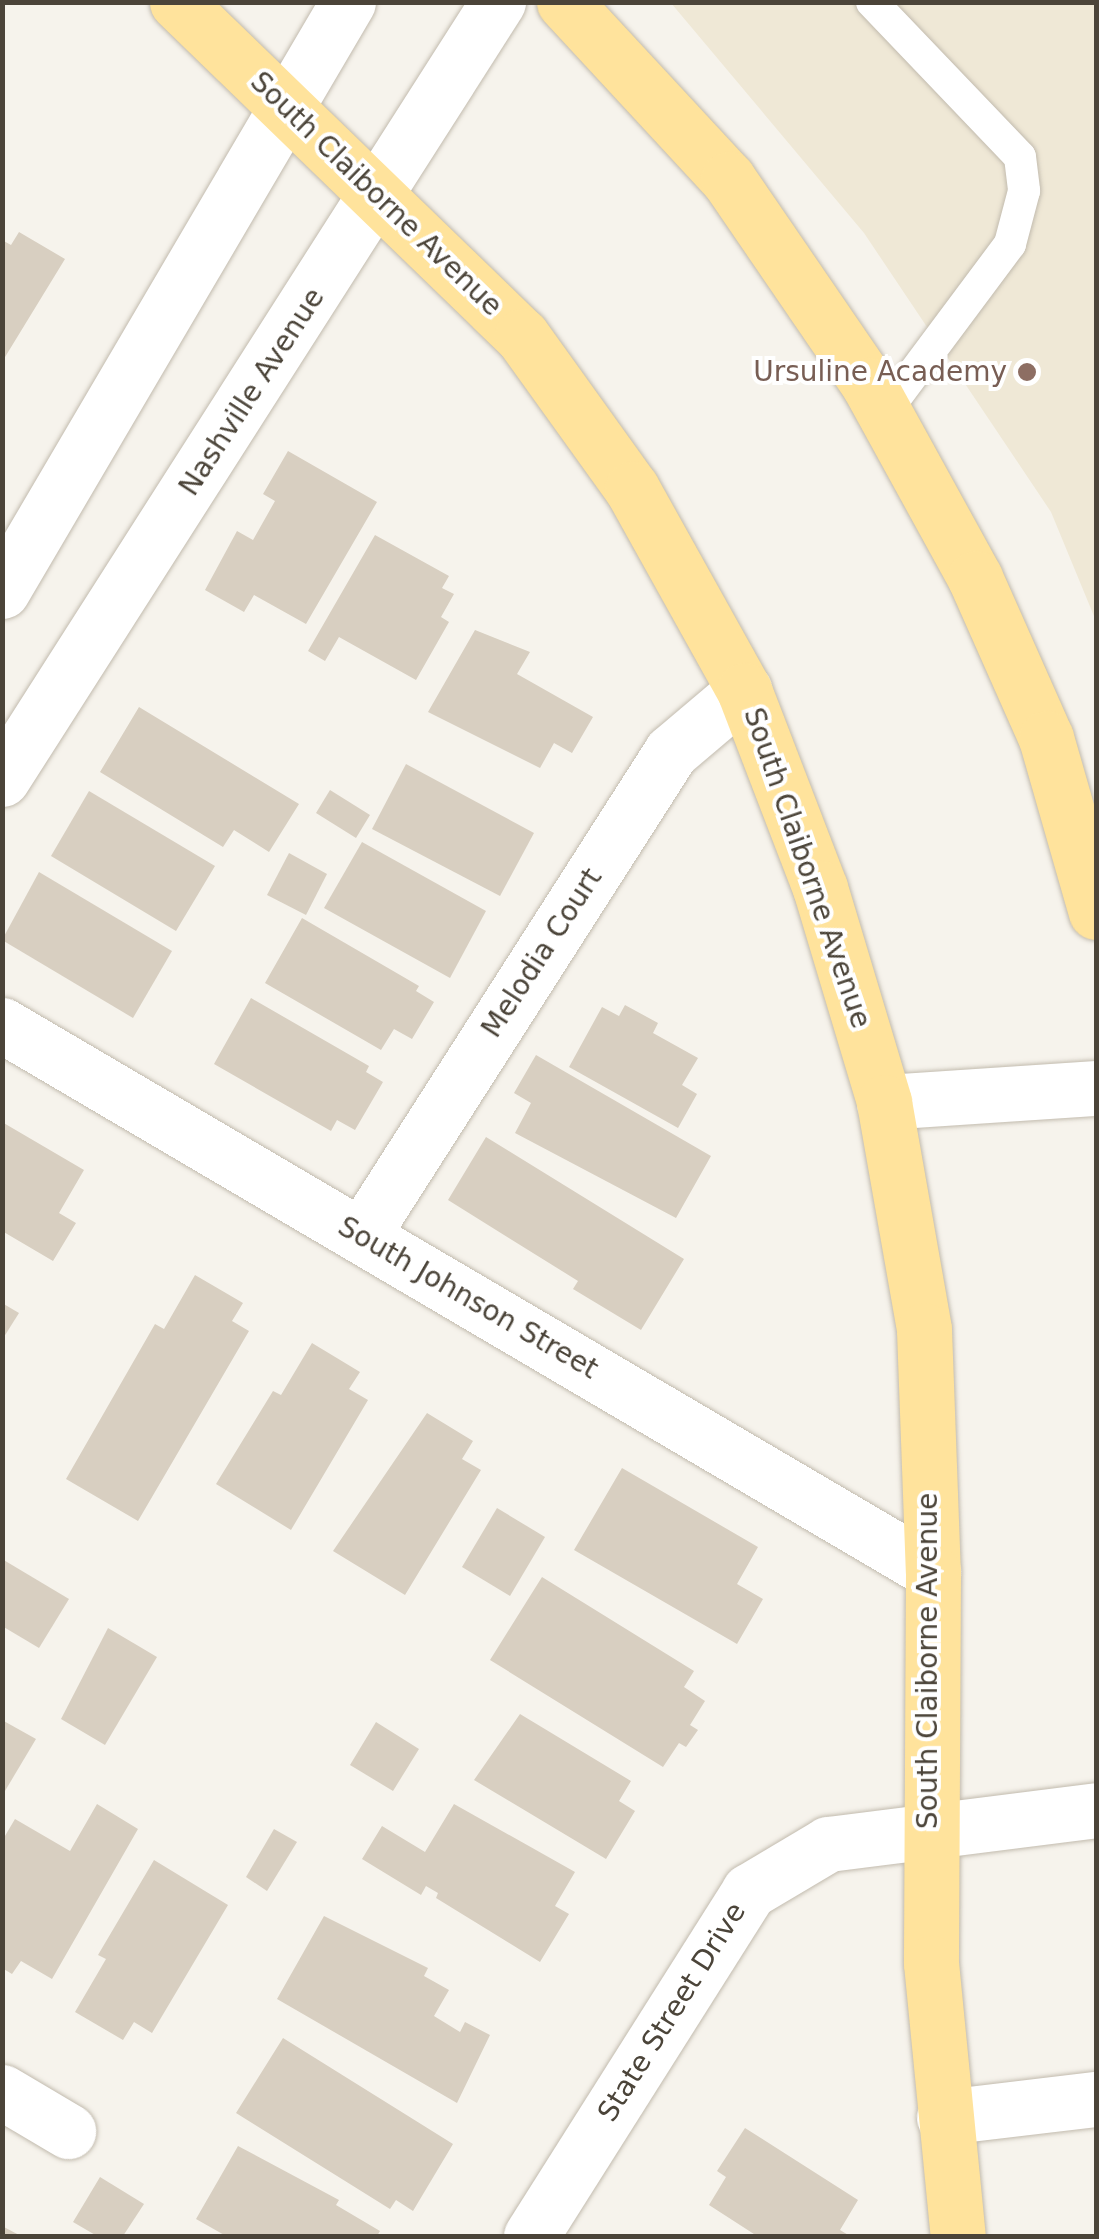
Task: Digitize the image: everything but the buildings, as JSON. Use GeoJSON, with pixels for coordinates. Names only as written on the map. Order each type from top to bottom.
{"type":"FeatureCollection","features":[{"type":"Feature","properties":{"kind":"main road","name":"South Claiborne Avenue"},"geometry":{"type":"LineString","coordinates":[[177,2],[522,336],[632,489],[744,690],[820,888],[884,1102],[924,1330],[933,1572],[927,1829],[944,2117],[958,2236]]}},
{"type":"Feature","properties":{"kind":"main road"},"geometry":{"type":"LineString","coordinates":[[564,2],[728,179],[884,413],[975,578],[1046,738],[1096,912]]}},
{"type":"Feature","properties":{"kind":"street"},"geometry":{"type":"LineString","coordinates":[[2,591],[348,2]]}},
{"type":"Feature","properties":{"kind":"street","name":"Nashville Avenue"},"geometry":{"type":"LineString","coordinates":[[2,779],[378,196],[498,2]]}},
{"type":"Feature","properties":{"kind":"street","name":"Melodia Court"},"geometry":{"type":"LineString","coordinates":[[362,1235],[671,752],[744,690]]}},
{"type":"Feature","properties":{"kind":"street","name":"South Johnson Street"},"geometry":{"type":"LineString","coordinates":[[2,1025],[933,1572]]}},
{"type":"Feature","properties":{"kind":"street"},"geometry":{"type":"LineString","coordinates":[[884,1102],[1096,1088]]}},
{"type":"Feature","properties":{"kind":"street","name":"State Street Drive"},"geometry":{"type":"LineString","coordinates":[[530,2236],[749,1891],[828,1844],[1096,1810]]}},
{"type":"Feature","properties":{"kind":"street"},"geometry":{"type":"LineString","coordinates":[[2,2092],[68,2131]]}},
{"type":"Feature","properties":{"kind":"street"},"geometry":{"type":"LineString","coordinates":[[944,2117],[1096,2099]]}},
{"type":"Feature","properties":{"kind":"lane"},"geometry":{"type":"LineString","coordinates":[[872,2],[1020,157],[1024,191],[1010,244],[884,413]]}},
{"type":"Feature","properties":{"kind":"shaded area","name":"Ursuline Academy"},"geometry":{"type":"Polygon","coordinates":[[[671,3],[1096,3],[1096,621],[1051,512],[864,233],[671,3]]]}},
{"type":"Feature","properties":{"kind":"place","name":"Ursuline Academy"},"geometry":{"type":"Point","coordinates":[1027,372]}}]}
